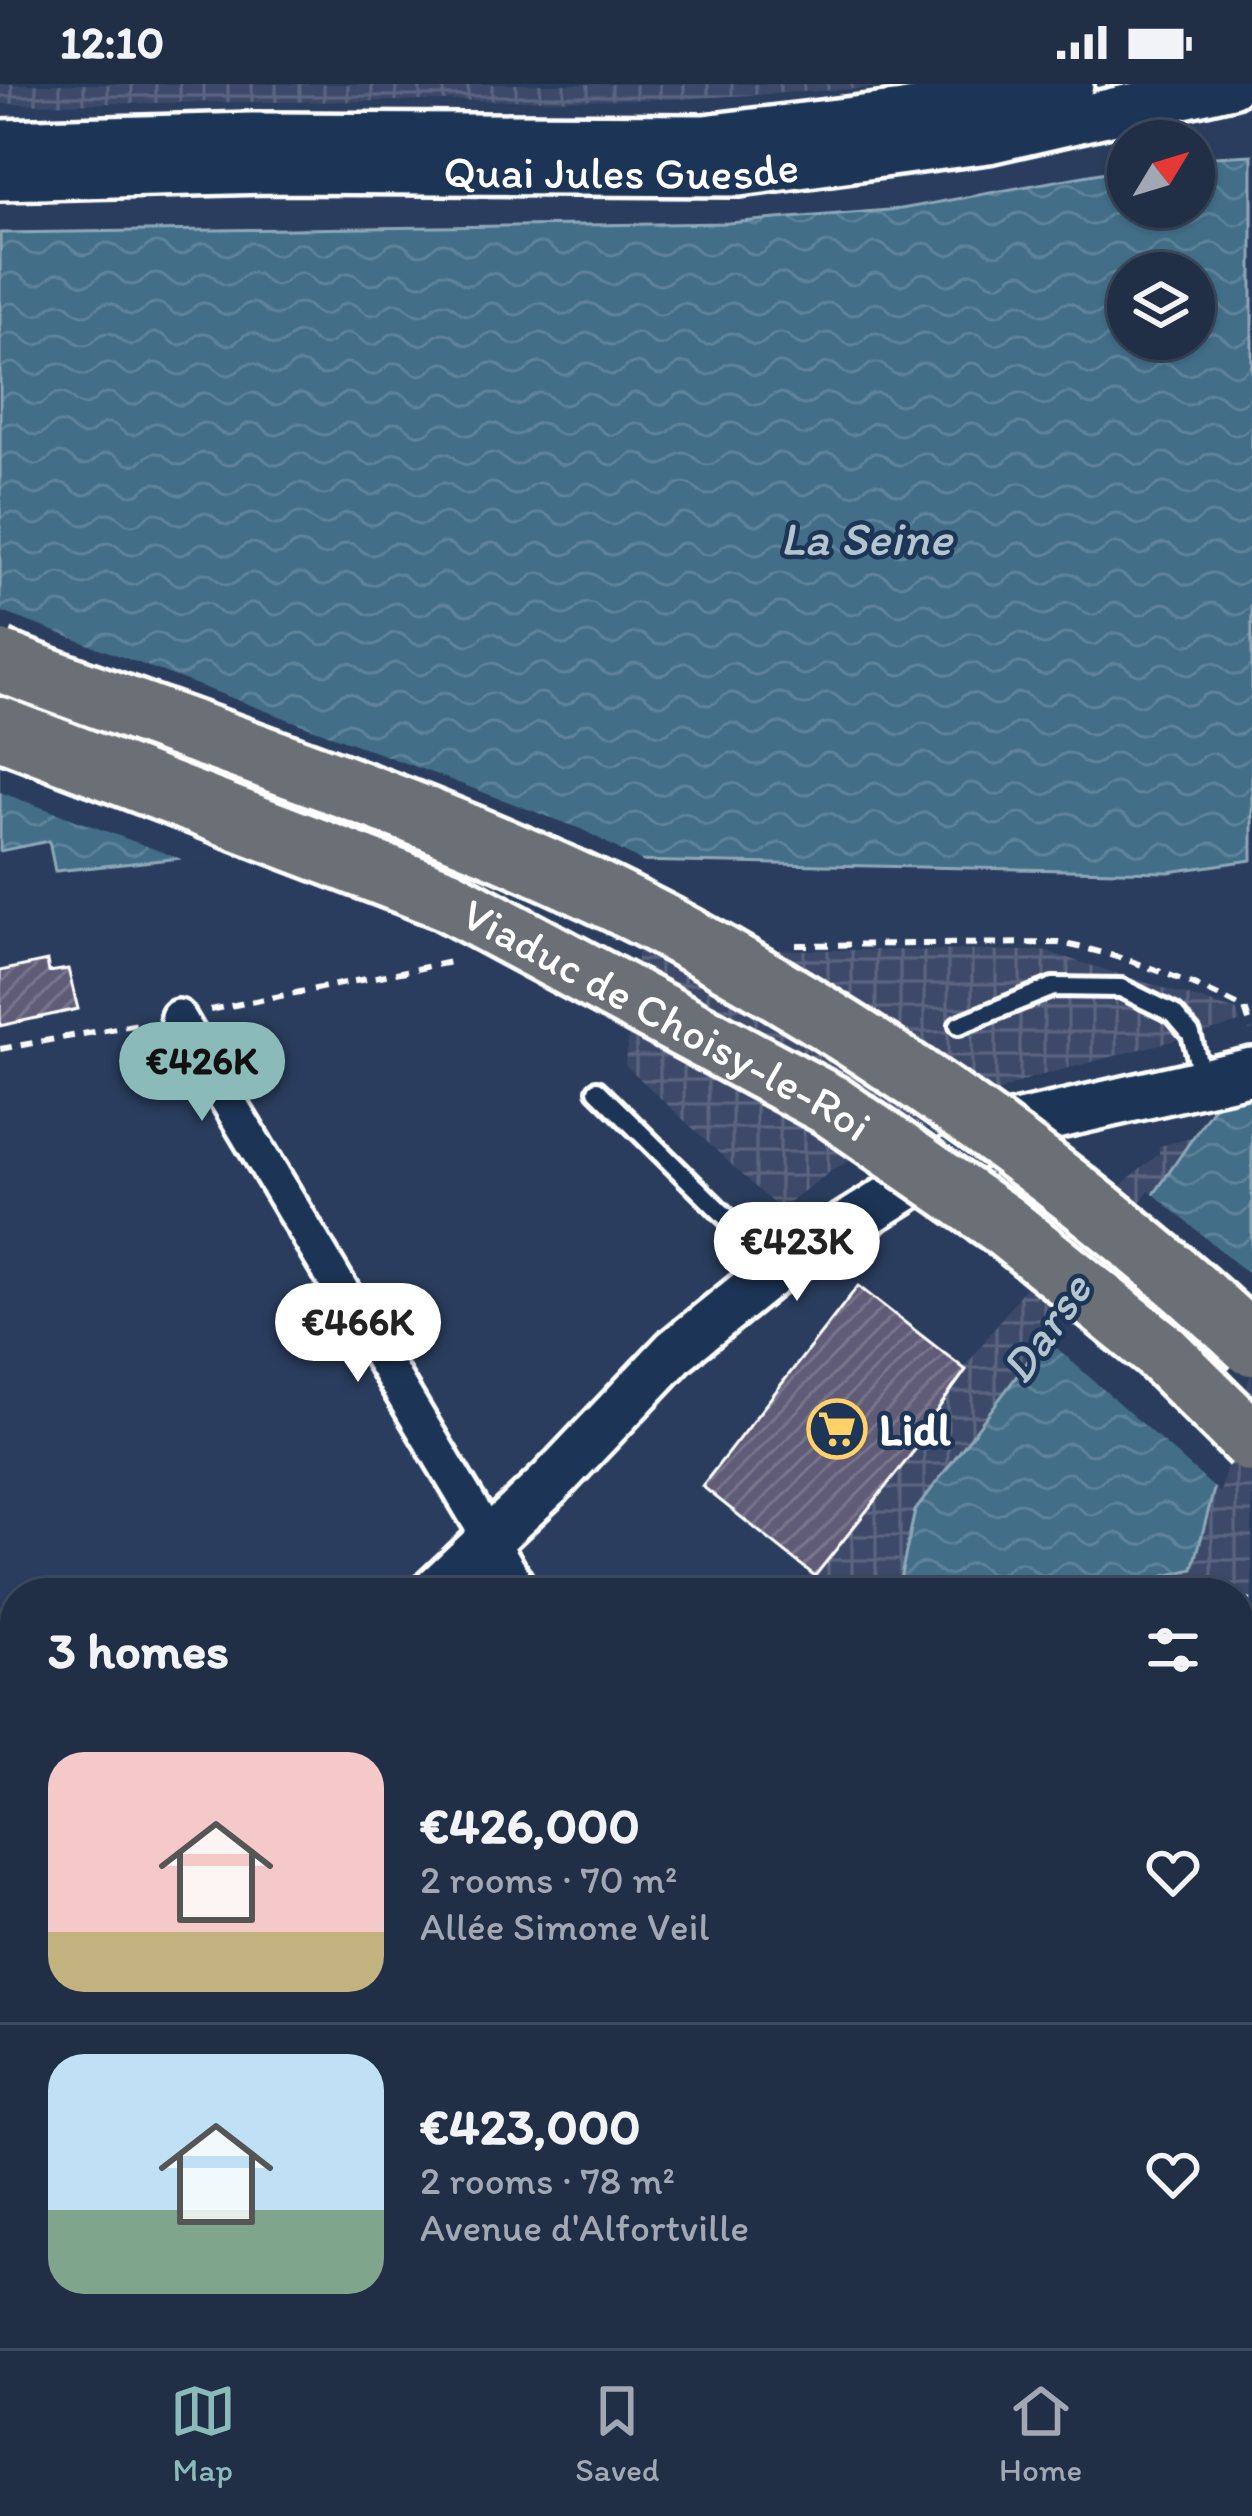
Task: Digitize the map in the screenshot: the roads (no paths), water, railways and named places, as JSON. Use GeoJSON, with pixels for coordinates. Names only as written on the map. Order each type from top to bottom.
{"type":"FeatureCollection","features":[{"type":"Feature","properties":{"kind":"highway","name":"Viaduc de Choisy-le-Roi"},"geometry":{"type":"LineString","coordinates":[[0,662],[499,849],[676,932],[891,1063],[1043,1170],[1252,1346]]}},
{"type":"Feature","properties":{"kind":"highway","name":"Viaduc de Choisy-le-Roi"},"geometry":{"type":"LineString","coordinates":[[0,728],[446,899],[830,1105],[1000,1223],[1158,1349],[1252,1442]]}},
{"type":"Feature","properties":{"kind":"main road","name":"Quai Jules Guesde"},"geometry":{"type":"LineString","coordinates":[[0,143],[252,136],[704,138],[903,114],[1070,84]]}},
{"type":"Feature","properties":{"kind":"main road","name":"Quai Jules Guesde"},"geometry":{"type":"LineString","coordinates":[[0,176],[268,170],[739,173],[988,140],[1231,84]]}},
{"type":"Feature","properties":{"kind":"main road"},"geometry":{"type":"LineString","coordinates":[[448,1578],[550,1484],[675,1351],[778,1268],[1002,1128],[1222,1078]]}},
{"type":"Feature","properties":{"kind":"street"},"geometry":{"type":"LineString","coordinates":[[178,1017],[513,1578]]}},
{"type":"Feature","properties":{"kind":"lane"},"geometry":{"type":"LineString","coordinates":[[959,1024],[1054,987],[1121,988],[1174,1013],[1222,1078]]}},
{"type":"Feature","properties":{"kind":"lane"},"geometry":{"type":"LineString","coordinates":[[597,1090],[778,1268]]}},
{"type":"Feature","properties":{"kind":"water","name":"La Seine"},"geometry":{"type":"Polygon","coordinates":[[[1252,155],[1252,860],[1169,872],[230,853],[55,871],[49,841],[0,851],[0,233],[728,223],[901,209],[1107,172],[1107,228],[1215,228],[1215,157],[1252,155]]]}},
{"type":"Feature","properties":{"kind":"water"},"geometry":{"type":"Polygon","coordinates":[[[1252,1051],[1252,1345],[1193,1569],[1157,1578],[900,1578],[915,1511],[1157,1190],[1252,1051]]]}},
{"type":"Feature","properties":{"kind":"place","name":"Lidl"},"geometry":{"type":"Point","coordinates":[837,1429]}},
{"type":"Feature","properties":{"kind":"water label","name":"Darse"},"geometry":{"type":"Point","coordinates":[1045,1328]}}]}
